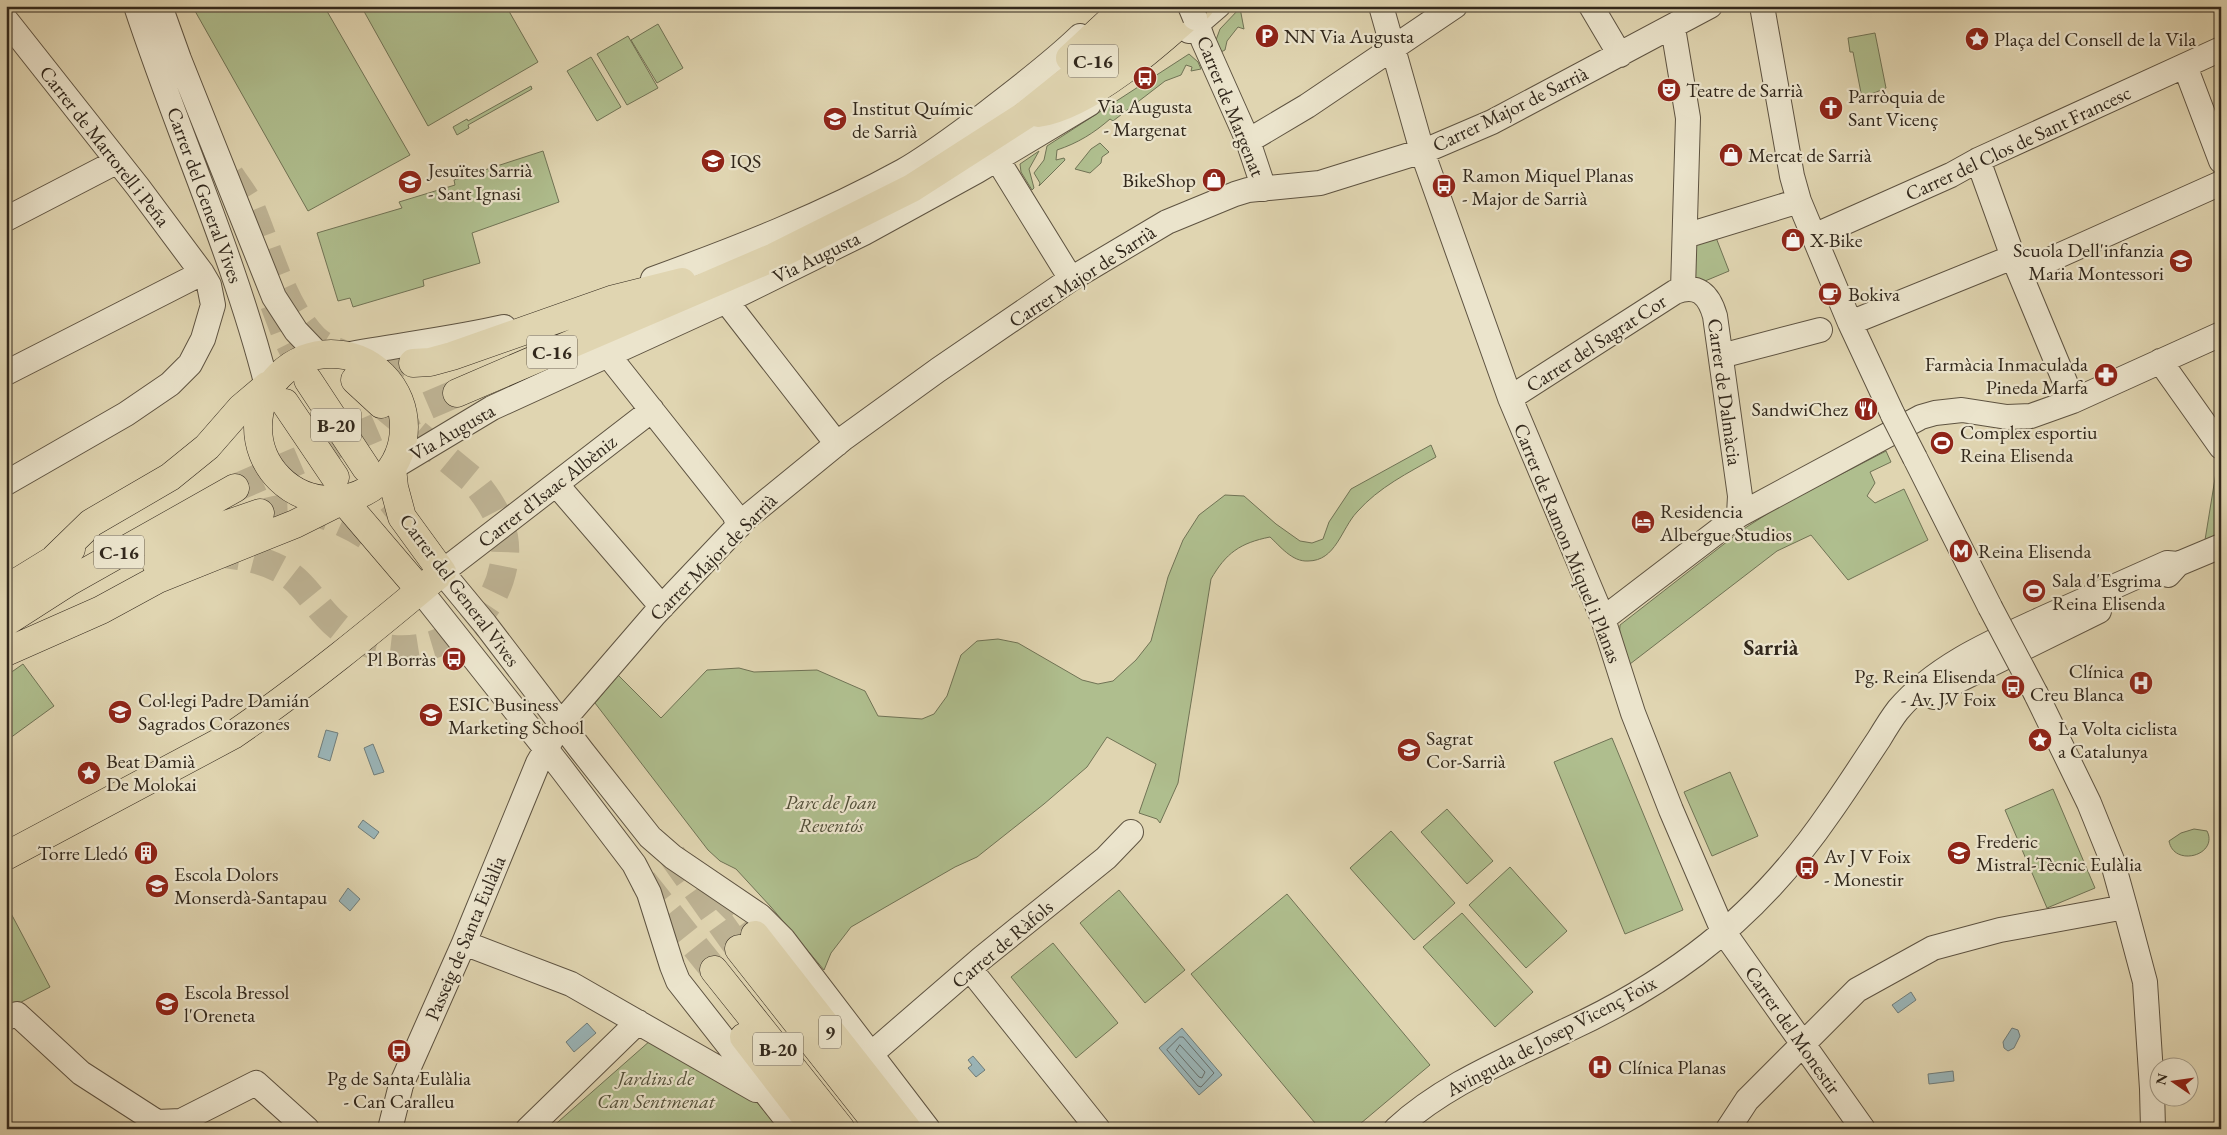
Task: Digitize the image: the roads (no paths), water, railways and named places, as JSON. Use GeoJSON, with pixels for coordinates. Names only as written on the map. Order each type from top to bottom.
{"type":"FeatureCollection","features":[{"type":"Feature","properties":{"kind":"main road"},"geometry":{"type":"LineString","coordinates":[[1024,116],[1037,94],[1072,56],[1126,6]]}},
{"type":"Feature","properties":{"kind":"main road","name":"C-16"},"geometry":{"type":"LineString","coordinates":[[457,393],[774,257],[912,188],[1024,116],[1161,6]]}},
{"type":"Feature","properties":{"kind":"main road"},"geometry":{"type":"LineString","coordinates":[[1024,116],[1044,112],[1076,100],[1114,77],[1196,14]]}},
{"type":"Feature","properties":{"kind":"main road"},"geometry":{"type":"LineString","coordinates":[[413,363],[430,362],[452,356],[614,299],[680,282],[735,273]]}},
{"type":"Feature","properties":{"kind":"main road"},"geometry":{"type":"LineString","coordinates":[[332,355],[373,367],[396,393],[403,413],[404,435],[397,459],[379,468],[384,478],[371,489],[355,497],[339,488],[323,500],[304,496],[281,482],[270,469],[263,455],[258,423],[260,407],[276,395],[288,367],[332,355]]}},
{"type":"Feature","properties":{"kind":"main road","name":"B-20"},"geometry":{"type":"LineString","coordinates":[[308,380],[379,468]]}},
{"type":"Feature","properties":{"kind":"main road"},"geometry":{"type":"LineString","coordinates":[[355,380],[381,404]]}},
{"type":"Feature","properties":{"kind":"main road"},"geometry":{"type":"LineString","coordinates":[[55,558],[91,523],[170,477],[207,447],[241,408],[276,395]]}},
{"type":"Feature","properties":{"kind":"main road","name":"B-20"},"geometry":{"type":"LineString","coordinates":[[276,395],[339,488]]}},
{"type":"Feature","properties":{"kind":"main road"},"geometry":{"type":"LineString","coordinates":[[6,588],[55,558],[182,487],[198,475],[218,455]]}},
{"type":"Feature","properties":{"kind":"main road","name":"Carrer del General Vives"},"geometry":{"type":"LineString","coordinates":[[379,468],[394,487],[402,517],[442,572]]}},
{"type":"Feature","properties":{"kind":"main road","name":"C-16"},"geometry":{"type":"LineString","coordinates":[[6,622],[70,581],[235,488]]}},
{"type":"Feature","properties":{"kind":"main road"},"geometry":{"type":"LineString","coordinates":[[6,652],[101,610],[158,579],[295,524],[339,488]]}},
{"type":"Feature","properties":{"kind":"main road","name":"Carrer del General Vives"},"geometry":{"type":"LineString","coordinates":[[339,488],[420,590]]}},
{"type":"Feature","properties":{"kind":"main road"},"geometry":{"type":"LineString","coordinates":[[6,652],[164,558],[228,524],[260,513]]}},
{"type":"Feature","properties":{"kind":"main road"},"geometry":{"type":"LineString","coordinates":[[164,558],[198,553]]}},
{"type":"Feature","properties":{"kind":"main road"},"geometry":{"type":"LineString","coordinates":[[6,856],[233,735],[318,673],[442,572]]}},
{"type":"Feature","properties":{"kind":"main road","name":"B-20"},"geometry":{"type":"LineString","coordinates":[[747,942],[881,1129]]}},
{"type":"Feature","properties":{"kind":"main road","name":"9"},"geometry":{"type":"LineString","coordinates":[[747,942],[907,1129]]}},
{"type":"Feature","properties":{"kind":"main road","name":"B-20"},"geometry":{"type":"LineString","coordinates":[[815,1129],[707,975],[841,1129]]}},
{"type":"Feature","properties":{"kind":"street","name":"Carrer del General Vives"},"geometry":{"type":"LineString","coordinates":[[136,6],[233,271],[257,345],[276,395]]}},
{"type":"Feature","properties":{"kind":"street","name":"Carrer del General Vives"},"geometry":{"type":"LineString","coordinates":[[160,6],[179,59],[274,297],[296,331],[332,355]]}},
{"type":"Feature","properties":{"kind":"street","name":"Via Augusta"},"geometry":{"type":"LineString","coordinates":[[332,355],[456,337],[518,324],[728,252],[800,221],[903,170],[955,136],[1052,64],[1110,6]]}},
{"type":"Feature","properties":{"kind":"street","name":"Via Augusta"},"geometry":{"type":"LineString","coordinates":[[379,468],[492,408],[726,301],[864,233],[1080,111],[1143,67],[1196,14],[1218,6]]}},
{"type":"Feature","properties":{"kind":"street","name":"Carrer de Ramon Miquel i Planas"},"geometry":{"type":"LineString","coordinates":[[1381,6],[1422,151],[1510,398],[1603,619],[1633,713],[1671,810],[1723,931]]}},
{"type":"Feature","properties":{"kind":"street"},"geometry":{"type":"LineString","coordinates":[[1248,141],[1307,106],[1455,6]]}},
{"type":"Feature","properties":{"kind":"street"},"geometry":{"type":"LineString","coordinates":[[1591,6],[1620,55]]}},
{"type":"Feature","properties":{"kind":"street","name":"Carrer Major de Sarrià"},"geometry":{"type":"LineString","coordinates":[[546,749],[560,722],[662,607],[740,526],[837,444],[938,370],[1071,279],[1179,216],[1235,194],[1264,189],[1320,184],[1422,151],[1492,122],[1673,28],[1710,6]]}},
{"type":"Feature","properties":{"kind":"street"},"geometry":{"type":"LineString","coordinates":[[1762,6],[1792,176],[1799,201],[1850,323],[1893,415],[2036,694],[2089,803],[2112,860],[2145,982],[2153,1129]]}},
{"type":"Feature","properties":{"kind":"street","name":"Carrer de Margenat"},"geometry":{"type":"LineString","coordinates":[[1196,14],[1202,40],[1248,141],[1264,189]]}},
{"type":"Feature","properties":{"kind":"street","name":"Carrer de Martorell i Peña"},"geometry":{"type":"LineString","coordinates":[[6,483],[126,414],[170,384],[190,364],[203,339],[212,305],[209,285],[202,273],[8,26]]}},
{"type":"Feature","properties":{"kind":"street"},"geometry":{"type":"LineString","coordinates":[[1673,28],[1688,118],[1683,289]]}},
{"type":"Feature","properties":{"kind":"street","name":"Carrer del Clos de Sant Francesc"},"geometry":{"type":"LineString","coordinates":[[1814,236],[1951,175],[1978,160],[2221,49]]}},
{"type":"Feature","properties":{"kind":"street"},"geometry":{"type":"LineString","coordinates":[[2185,66],[2221,161]]}},
{"type":"Feature","properties":{"kind":"street"},"geometry":{"type":"LineString","coordinates":[[997,159],[1071,279]]}},
{"type":"Feature","properties":{"kind":"street"},"geometry":{"type":"LineString","coordinates":[[1978,160],[2016,265],[2073,401]]}},
{"type":"Feature","properties":{"kind":"street"},"geometry":{"type":"LineString","coordinates":[[6,219],[116,162]]}},
{"type":"Feature","properties":{"kind":"street"},"geometry":{"type":"LineString","coordinates":[[1850,323],[2016,265],[2221,183]]}},
{"type":"Feature","properties":{"kind":"street"},"geometry":{"type":"LineString","coordinates":[[1685,236],[1799,201]]}},
{"type":"Feature","properties":{"kind":"street"},"geometry":{"type":"LineString","coordinates":[[6,373],[202,273]]}},
{"type":"Feature","properties":{"kind":"street","name":"Carrer del Sagrat Cor"},"geometry":{"type":"LineString","coordinates":[[1510,398],[1675,292],[1683,289]]}},
{"type":"Feature","properties":{"kind":"street","name":"Carrer de Dalmàcia"},"geometry":{"type":"LineString","coordinates":[[1683,289],[1704,295],[1711,301],[1721,356],[1740,496],[1740,515]]}},
{"type":"Feature","properties":{"kind":"street"},"geometry":{"type":"LineString","coordinates":[[726,301],[837,444]]}},
{"type":"Feature","properties":{"kind":"street"},"geometry":{"type":"LineString","coordinates":[[1721,356],[1820,330]]}},
{"type":"Feature","properties":{"kind":"street"},"geometry":{"type":"LineString","coordinates":[[1603,619],[1740,515],[1921,417],[1935,413],[1962,410],[2018,417],[2031,416],[2073,401],[2221,334]]}},
{"type":"Feature","properties":{"kind":"street"},"geometry":{"type":"LineString","coordinates":[[608,355],[734,514],[740,526]]}},
{"type":"Feature","properties":{"kind":"street"},"geometry":{"type":"LineString","coordinates":[[2160,362],[2221,447]]}},
{"type":"Feature","properties":{"kind":"street","name":"Carrer d'Isaac Albèniz"},"geometry":{"type":"LineString","coordinates":[[442,572],[652,410]]}},
{"type":"Feature","properties":{"kind":"street"},"geometry":{"type":"LineString","coordinates":[[556,484],[662,607]]}},
{"type":"Feature","properties":{"kind":"street","name":"Avinguda de Josep Vicenç Foix"},"geometry":{"type":"LineString","coordinates":[[1396,1129],[1409,1117],[1446,1091],[1477,1073],[1567,1030],[1647,987],[1694,956],[1745,912],[1788,868],[1830,812],[1897,710],[1919,689],[1971,653],[2167,563],[2178,564],[2221,546]]}},
{"type":"Feature","properties":{"kind":"street","name":"Carrer del General Vives"},"geometry":{"type":"LineString","coordinates":[[442,572],[485,624],[650,836],[673,857],[760,916],[783,940],[928,1129]]}},
{"type":"Feature","properties":{"kind":"street","name":"Carrer del General Vives"},"geometry":{"type":"LineString","coordinates":[[420,590],[634,864],[649,893],[678,981],[794,1129]]}},
{"type":"Feature","properties":{"kind":"street","name":"Passeig de Santa Eulàlia"},"geometry":{"type":"LineString","coordinates":[[390,1129],[402,1086],[546,749]]}},
{"type":"Feature","properties":{"kind":"street","name":"Carrer de Ràfols"},"geometry":{"type":"LineString","coordinates":[[871,1054],[970,969],[1106,858],[1131,832]]}},
{"type":"Feature","properties":{"kind":"street"},"geometry":{"type":"LineString","coordinates":[[1728,1129],[1747,1100],[1857,990],[1933,948],[2000,930],[2126,907]]}},
{"type":"Feature","properties":{"kind":"street","name":"Carrer del Monestir"},"geometry":{"type":"LineString","coordinates":[[1723,931],[1863,1129]]}},
{"type":"Feature","properties":{"kind":"street"},"geometry":{"type":"LineString","coordinates":[[464,943],[572,984],[768,1096]]}},
{"type":"Feature","properties":{"kind":"street"},"geometry":{"type":"LineString","coordinates":[[970,969],[1098,1129]]}},
{"type":"Feature","properties":{"kind":"street"},"geometry":{"type":"LineString","coordinates":[[6,1018],[18,1014],[81,1074],[157,1122],[181,1121],[256,1084],[308,1129]]}},
{"type":"Feature","properties":{"kind":"street"},"geometry":{"type":"LineString","coordinates":[[528,1129],[638,1022]]}},
{"type":"Feature","properties":{"kind":"water"},"geometry":{"type":"Polygon","coordinates":[[[326,730],[338,733],[330,761],[318,757],[326,730]]]}},
{"type":"Feature","properties":{"kind":"water"},"geometry":{"type":"Polygon","coordinates":[[[373,744],[384,772],[374,775],[364,748],[373,744]]]}},
{"type":"Feature","properties":{"kind":"water"},"geometry":{"type":"Polygon","coordinates":[[[363,820],[379,832],[374,839],[358,827],[363,820]]]}},
{"type":"Feature","properties":{"kind":"water"},"geometry":{"type":"Polygon","coordinates":[[[348,888],[360,899],[350,911],[339,901],[348,888]]]}},
{"type":"Feature","properties":{"kind":"water"},"geometry":{"type":"Polygon","coordinates":[[[1911,992],[1916,1000],[1898,1013],[1892,1005],[1911,992]]]}},
{"type":"Feature","properties":{"kind":"water"},"geometry":{"type":"Polygon","coordinates":[[[587,1023],[596,1033],[574,1052],[566,1042],[587,1023]]]}},
{"type":"Feature","properties":{"kind":"water"},"geometry":{"type":"Polygon","coordinates":[[[1182,1028],[1222,1075],[1199,1095],[1159,1048],[1182,1028]]]}},
{"type":"Feature","properties":{"kind":"water"},"geometry":{"type":"Polygon","coordinates":[[[2012,1028],[2018,1030],[2020,1036],[2014,1048],[2008,1051],[2004,1048],[2003,1042],[2012,1028]]]}},
{"type":"Feature","properties":{"kind":"water"},"geometry":{"type":"Polygon","coordinates":[[[973,1056],[985,1070],[976,1077],[968,1068],[972,1065],[968,1060],[973,1056]]]}},
{"type":"Feature","properties":{"kind":"water"},"geometry":{"type":"Polygon","coordinates":[[[1953,1071],[1954,1081],[1929,1084],[1928,1074],[1953,1071]]]}},
{"type":"Feature","properties":{"kind":"tunnel"},"geometry":{"type":"LineString","coordinates":[[230,175],[252,210],[285,294],[303,325],[314,338],[334,351],[347,355],[388,362],[413,363]]}},
{"type":"Feature","properties":{"kind":"tunnel"},"geometry":{"type":"LineString","coordinates":[[274,304],[287,338],[308,380]]}},
{"type":"Feature","properties":{"kind":"tunnel"},"geometry":{"type":"LineString","coordinates":[[235,488],[457,393]]}},
{"type":"Feature","properties":{"kind":"tunnel"},"geometry":{"type":"LineString","coordinates":[[212,553],[261,561],[288,574],[299,583],[327,616],[340,628],[355,638],[372,645],[407,649],[424,647],[442,642],[467,627],[489,603],[502,574],[505,551],[502,529],[488,499],[474,481],[381,404]]}},
{"type":"Feature","properties":{"kind":"tunnel"},"geometry":{"type":"LineString","coordinates":[[366,468],[403,516]]}},
{"type":"Feature","properties":{"kind":"tunnel"},"geometry":{"type":"LineString","coordinates":[[260,513],[280,509],[294,509],[320,514],[346,524],[377,544]]}},
{"type":"Feature","properties":{"kind":"tunnel"},"geometry":{"type":"LineString","coordinates":[[672,855],[739,949]]}},
{"type":"Feature","properties":{"kind":"tunnel"},"geometry":{"type":"LineString","coordinates":[[643,881],[714,970]]}},
{"type":"Feature","properties":{"kind":"tunnel"},"geometry":{"type":"LineString","coordinates":[[717,891],[737,911],[755,935]]}},
{"type":"Feature","properties":{"kind":"place","name":"NN Via Augusta"},"geometry":{"type":"Point","coordinates":[1267,36]}},
{"type":"Feature","properties":{"kind":"place","name":"Plaça del Consell de la Vila"},"geometry":{"type":"Point","coordinates":[1977,39]}},
{"type":"Feature","properties":{"kind":"place","name":"Via Augusta - Margenat"},"geometry":{"type":"Point","coordinates":[1145,78]}},
{"type":"Feature","properties":{"kind":"place","name":"Teatre de Sarrià"},"geometry":{"type":"Point","coordinates":[1669,90]}},
{"type":"Feature","properties":{"kind":"place","name":"Parròquia de Sant Vicenç"},"geometry":{"type":"Point","coordinates":[1831,108]}},
{"type":"Feature","properties":{"kind":"place","name":"Institut Químic de Sarrià"},"geometry":{"type":"Point","coordinates":[835,119]}},
{"type":"Feature","properties":{"kind":"place","name":"Mercat de Sarrià"},"geometry":{"type":"Point","coordinates":[1731,155]}},
{"type":"Feature","properties":{"kind":"place","name":"IQS"},"geometry":{"type":"Point","coordinates":[713,161]}},
{"type":"Feature","properties":{"kind":"place","name":"BikeShop"},"geometry":{"type":"Point","coordinates":[1214,180]}},
{"type":"Feature","properties":{"kind":"place","name":"Jesuïtes Sarrià - Sant Ignasi"},"geometry":{"type":"Point","coordinates":[410,182]}},
{"type":"Feature","properties":{"kind":"place","name":"Ramon Miquel Planas - Major de Sarrià"},"geometry":{"type":"Point","coordinates":[1444,186]}},
{"type":"Feature","properties":{"kind":"place","name":"X-Bike"},"geometry":{"type":"Point","coordinates":[1793,240]}},
{"type":"Feature","properties":{"kind":"place","name":"Scuola Dell'infanzia Maria Montessori"},"geometry":{"type":"Point","coordinates":[2181,261]}},
{"type":"Feature","properties":{"kind":"place","name":"Bokiva"},"geometry":{"type":"Point","coordinates":[1830,294]}},
{"type":"Feature","properties":{"kind":"place","name":"Farmàcia Inmaculada Pineda Marfa"},"geometry":{"type":"Point","coordinates":[2106,375]}},
{"type":"Feature","properties":{"kind":"place","name":"SandwiChez"},"geometry":{"type":"Point","coordinates":[1866,409]}},
{"type":"Feature","properties":{"kind":"place","name":"Complex esportiu Reina Elisenda"},"geometry":{"type":"Point","coordinates":[1942,443]}},
{"type":"Feature","properties":{"kind":"place","name":"Residencia Albergue Studios"},"geometry":{"type":"Point","coordinates":[1643,522]}},
{"type":"Feature","properties":{"kind":"place","name":"Reina Elisenda"},"geometry":{"type":"Point","coordinates":[1961,551]}},
{"type":"Feature","properties":{"kind":"place","name":"Sala d'Esgrima Reina Elisenda"},"geometry":{"type":"Point","coordinates":[2034,591]}},
{"type":"Feature","properties":{"kind":"place","name":"Pl Borràs"},"geometry":{"type":"Point","coordinates":[454,659]}},
{"type":"Feature","properties":{"kind":"place","name":"Clínica Creu Blanca"},"geometry":{"type":"Point","coordinates":[2141,683]}},
{"type":"Feature","properties":{"kind":"place","name":"Pg. Reina Elisenda - Av. JV Foix"},"geometry":{"type":"Point","coordinates":[2013,687]}},
{"type":"Feature","properties":{"kind":"place","name":"Col·legi Padre Damián Sagrados Corazones"},"geometry":{"type":"Point","coordinates":[120,712]}},
{"type":"Feature","properties":{"kind":"place","name":"ESIC Business Marketing School"},"geometry":{"type":"Point","coordinates":[431,715]}},
{"type":"Feature","properties":{"kind":"place","name":"La Volta ciclista a Catalunya"},"geometry":{"type":"Point","coordinates":[2040,740]}},
{"type":"Feature","properties":{"kind":"place","name":"Sagrat Cor-Sarrià"},"geometry":{"type":"Point","coordinates":[1409,750]}},
{"type":"Feature","properties":{"kind":"place","name":"Beat Damià De Molokai"},"geometry":{"type":"Point","coordinates":[89,773]}},
{"type":"Feature","properties":{"kind":"place","name":"Torre Lledó"},"geometry":{"type":"Point","coordinates":[146,853]}},
{"type":"Feature","properties":{"kind":"place","name":"Frederic Mistral-Tècnic Eulàlia"},"geometry":{"type":"Point","coordinates":[1959,853]}},
{"type":"Feature","properties":{"kind":"place","name":"Av J V Foix - Monestir"},"geometry":{"type":"Point","coordinates":[1807,868]}},
{"type":"Feature","properties":{"kind":"place","name":"Escola Dolors Monserdà-Santapau"},"geometry":{"type":"Point","coordinates":[157,886]}},
{"type":"Feature","properties":{"kind":"place","name":"Escola Bressol l'Oreneta"},"geometry":{"type":"Point","coordinates":[167,1004]}},
{"type":"Feature","properties":{"kind":"place","name":"Pg de Santa Eulàlia - Can Caralleu"},"geometry":{"type":"Point","coordinates":[399,1051]}},
{"type":"Feature","properties":{"kind":"place","name":"Clínica Planas"},"geometry":{"type":"Point","coordinates":[1600,1067]}},
{"type":"Feature","properties":{"kind":"district","name":"Sarrià"},"geometry":{"type":"Point","coordinates":[1771,647]}},
{"type":"Feature","properties":{"kind":"park label","name":"Parc de Joan Reventós"},"geometry":{"type":"Point","coordinates":[831,814]}},
{"type":"Feature","properties":{"kind":"park label","name":"Jardins de Can Sentmenat"},"geometry":{"type":"Point","coordinates":[656,1090]}}]}
